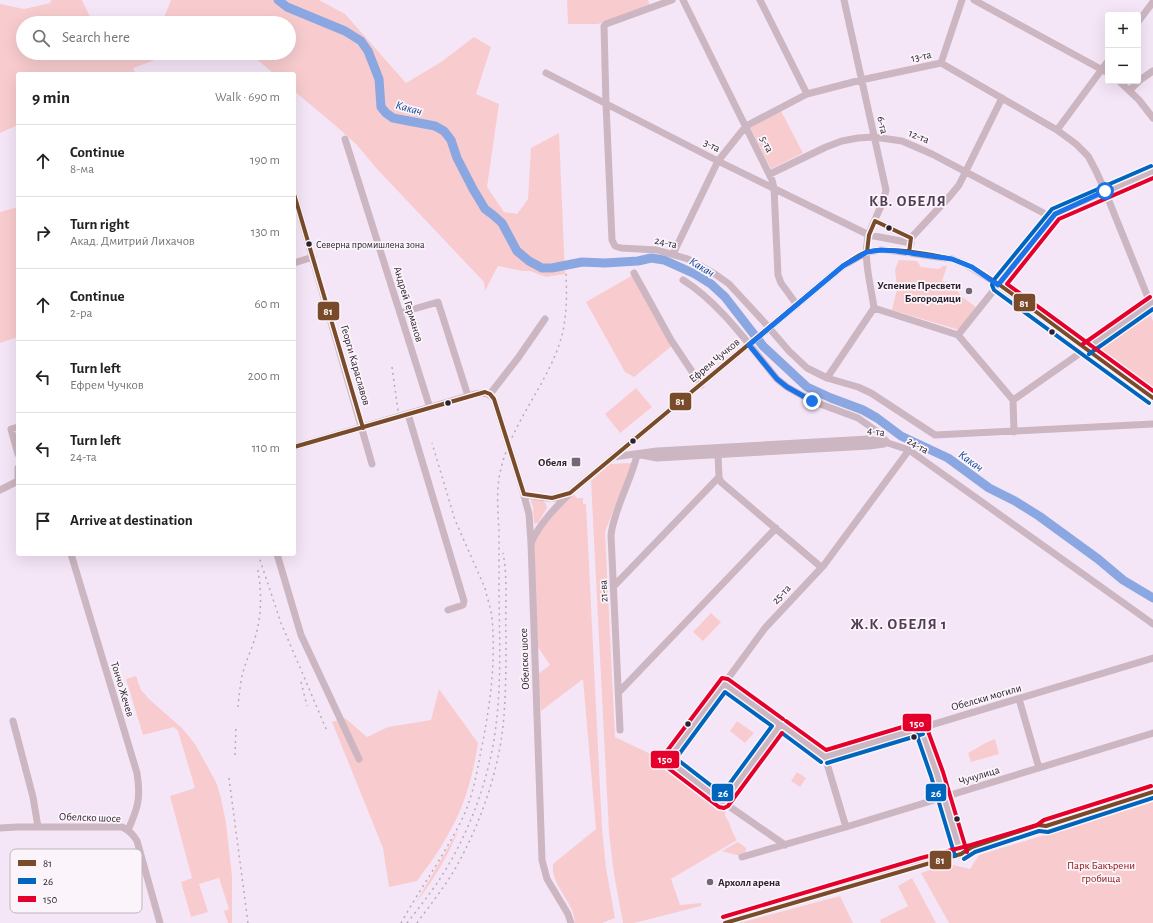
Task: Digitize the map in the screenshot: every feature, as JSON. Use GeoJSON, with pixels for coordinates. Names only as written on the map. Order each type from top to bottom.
{"type":"FeatureCollection","features":[{"type":"Feature","properties":{"kind":"street"},"geometry":{"type":"LineString","coordinates":[[606,104],[604,26],[672,0]]}},
{"type":"Feature","properties":{"kind":"street","name":"5-та"},"geometry":{"type":"LineString","coordinates":[[683,0],[770,174],[774,188],[778,275],[781,283],[796,305]]}},
{"type":"Feature","properties":{"kind":"street"},"geometry":{"type":"LineString","coordinates":[[760,0],[807,94]]}},
{"type":"Feature","properties":{"kind":"street","name":"6-та"},"geometry":{"type":"LineString","coordinates":[[844,0],[886,190],[885,198],[869,235],[867,252],[874,308]]}},
{"type":"Feature","properties":{"kind":"street"},"geometry":{"type":"LineString","coordinates":[[941,63],[962,0]]}},
{"type":"Feature","properties":{"kind":"street"},"geometry":{"type":"LineString","coordinates":[[974,0],[1105,71],[1057,130]]}},
{"type":"Feature","properties":{"kind":"street"},"geometry":{"type":"LineString","coordinates":[[1141,17],[1150,3]]}},
{"type":"Feature","properties":{"kind":"street","name":"13-та"},"geometry":{"type":"LineString","coordinates":[[673,254],[718,161],[746,126],[807,94],[861,80],[941,63],[1057,130],[1076,144],[1088,156],[1105,191],[1152,305]]}},
{"type":"Feature","properties":{"kind":"street"},"geometry":{"type":"LineString","coordinates":[[1130,90],[1140,80],[1153,71]]}},
{"type":"Feature","properties":{"kind":"street","name":"3-та"},"geometry":{"type":"LineString","coordinates":[[546,73],[718,161],[869,235],[911,240]]}},
{"type":"Feature","properties":{"kind":"street"},"geometry":{"type":"LineString","coordinates":[[1123,84],[1130,90],[1153,118]]}},
{"type":"Feature","properties":{"kind":"street"},"geometry":{"type":"LineString","coordinates":[[909,253],[911,240],[950,196],[966,171],[1002,98]]}},
{"type":"Feature","properties":{"kind":"street","name":"24-та"},"geometry":{"type":"LineString","coordinates":[[606,104],[612,240],[615,246],[621,248],[646,249],[673,254],[697,262],[729,284],[767,329],[798,361],[807,368],[827,378],[858,387],[871,393],[931,433],[939,435],[1014,432]]}},
{"type":"Feature","properties":{"kind":"street","name":"12-та"},"geometry":{"type":"LineString","coordinates":[[770,174],[832,145],[858,138],[874,137],[902,141],[916,146],[966,171],[1051,217]]}},
{"type":"Feature","properties":{"kind":"street","name":"Андрей Германов"},"geometry":{"type":"LineString","coordinates":[[345,139],[430,408]]}},
{"type":"Feature","properties":{"kind":"street"},"geometry":{"type":"LineString","coordinates":[[958,335],[1051,217],[1059,211],[1153,171]]}},
{"type":"Feature","properties":{"kind":"street","name":"Георги Караславов"},"geometry":{"type":"LineString","coordinates":[[296,201],[363,428],[372,464]]}},
{"type":"Feature","properties":{"kind":"street"},"geometry":{"type":"LineString","coordinates":[[875,221],[911,240]]}},
{"type":"Feature","properties":{"kind":"street"},"geometry":{"type":"LineString","coordinates":[[867,252],[888,250],[952,259],[965,264],[998,285],[1153,398]]}},
{"type":"Feature","properties":{"kind":"street","name":"Ефрем Чучков"},"geometry":{"type":"LineString","coordinates":[[531,543],[535,534],[555,508],[570,493],[843,266],[867,252]]}},
{"type":"Feature","properties":{"kind":"street"},"geometry":{"type":"LineString","coordinates":[[296,262],[313,257]]}},
{"type":"Feature","properties":{"kind":"street"},"geometry":{"type":"LineString","coordinates":[[634,273],[671,340],[701,385]]}},
{"type":"Feature","properties":{"kind":"street","name":"24-та"},"geometry":{"type":"LineString","coordinates":[[683,280],[695,287],[709,299],[751,343],[777,379],[787,387],[812,401],[858,418],[875,430],[888,443],[909,450],[1153,624]]}},
{"type":"Feature","properties":{"kind":"street"},"geometry":{"type":"LineString","coordinates":[[400,313],[438,302],[468,396]]}},
{"type":"Feature","properties":{"kind":"street"},"geometry":{"type":"LineString","coordinates":[[1013,400],[1152,305]]}},
{"type":"Feature","properties":{"kind":"street"},"geometry":{"type":"LineString","coordinates":[[827,378],[874,308],[958,335],[1013,400],[1014,432],[1153,424]]}},
{"type":"Feature","properties":{"kind":"street"},"geometry":{"type":"LineString","coordinates":[[296,447],[468,396],[485,392],[490,394],[518,358],[545,319]]}},
{"type":"Feature","properties":{"kind":"street","name":"Обелско шосе"},"geometry":{"type":"LineString","coordinates":[[490,394],[494,399],[529,514],[542,860],[547,879],[568,914],[571,923]]}},
{"type":"Feature","properties":{"kind":"street"},"geometry":{"type":"LineString","coordinates":[[408,414],[464,601],[463,605],[448,610]]}},
{"type":"Feature","properties":{"kind":"street"},"geometry":{"type":"LineString","coordinates":[[16,428],[10,429],[16,448]]}},
{"type":"Feature","properties":{"kind":"street","name":"4-та"},"geometry":{"type":"LineString","coordinates":[[613,457],[637,455],[657,450],[868,440],[888,443]]}},
{"type":"Feature","properties":{"kind":"street","name":"4-та"},"geometry":{"type":"LineString","coordinates":[[637,455],[657,458],[870,446],[888,443]]}},
{"type":"Feature","properties":{"kind":"street","name":"25-та"},"geometry":{"type":"LineString","coordinates":[[723,802],[674,766],[671,760],[672,754],[765,628],[821,567],[909,450]]}},
{"type":"Feature","properties":{"kind":"street"},"geometry":{"type":"LineString","coordinates":[[718,454],[719,477],[721,482],[821,567]]}},
{"type":"Feature","properties":{"kind":"street","name":"21-ва"},"geometry":{"type":"LineString","coordinates":[[620,730],[612,529],[637,455]]}},
{"type":"Feature","properties":{"kind":"street"},"geometry":{"type":"LineString","coordinates":[[614,586],[719,477]]}},
{"type":"Feature","properties":{"kind":"street"},"geometry":{"type":"LineString","coordinates":[[0,490],[16,482]]}},
{"type":"Feature","properties":{"kind":"street"},"geometry":{"type":"LineString","coordinates":[[524,494],[559,498],[570,493]]}},
{"type":"Feature","properties":{"kind":"street"},"geometry":{"type":"LineString","coordinates":[[618,692],[776,528]]}},
{"type":"Feature","properties":{"kind":"street","name":"Тончо Жечев"},"geometry":{"type":"LineString","coordinates":[[72,556],[137,774],[140,789],[139,800],[128,830]]}},
{"type":"Feature","properties":{"kind":"street"},"geometry":{"type":"LineString","coordinates":[[279,556],[301,634],[359,759]]}},
{"type":"Feature","properties":{"kind":"street","name":"Обелски могили"},"geometry":{"type":"LineString","coordinates":[[825,757],[1153,658]]}},
{"type":"Feature","properties":{"kind":"street"},"geometry":{"type":"LineString","coordinates":[[724,684],[825,757],[846,827]]}},
{"type":"Feature","properties":{"kind":"street"},"geometry":{"type":"LineString","coordinates":[[1019,699],[1039,768]]}},
{"type":"Feature","properties":{"kind":"street"},"geometry":{"type":"LineString","coordinates":[[13,721],[33,797],[38,827]]}},
{"type":"Feature","properties":{"kind":"street"},"geometry":{"type":"LineString","coordinates":[[781,725],[723,802],[785,844]]}},
{"type":"Feature","properties":{"kind":"street"},"geometry":{"type":"LineString","coordinates":[[921,728],[937,774],[961,854]]}},
{"type":"Feature","properties":{"kind":"street","name":"Чучулица"},"geometry":{"type":"LineString","coordinates":[[742,857],[846,827],[1153,733]]}},
{"type":"Feature","properties":{"kind":"street"},"geometry":{"type":"LineString","coordinates":[[725,923],[974,851],[1040,830],[1046,826],[1153,792]]}},
{"type":"Feature","properties":{"kind":"street","name":"Обелско шосе"},"geometry":{"type":"LineString","coordinates":[[0,828],[122,827],[133,834],[139,849]]}},
{"type":"Feature","properties":{"kind":"street","name":"Обелско шосе"},"geometry":{"type":"LineString","coordinates":[[142,859],[160,923]]}},
{"type":"Feature","properties":{"kind":"green space"},"geometry":{"type":"Polygon","coordinates":[[[51,0],[82,0],[90,16],[16,16],[16,60],[155,60],[133,68],[135,72],[16,72],[16,126],[0,133],[0,4],[24,9],[50,3],[51,0]]]}},
{"type":"Feature","properties":{"kind":"green space"},"geometry":{"type":"Polygon","coordinates":[[[171,0],[319,0],[345,14],[406,83],[441,62],[474,37],[491,47],[476,94],[499,104],[487,187],[504,212],[517,214],[528,199],[531,148],[559,133],[565,274],[546,277],[530,271],[522,271],[498,266],[485,291],[484,282],[377,169],[356,144],[296,93],[296,72],[272,72],[258,60],[296,60],[296,16],[165,16],[171,0]]]}},
{"type":"Feature","properties":{"kind":"green space"},"geometry":{"type":"Polygon","coordinates":[[[567,0],[648,0],[650,5],[598,24],[568,24],[567,0]]]}},
{"type":"Feature","properties":{"kind":"green space"},"geometry":{"type":"Polygon","coordinates":[[[781,111],[803,153],[771,169],[750,127],[781,111]]]}},
{"type":"Feature","properties":{"kind":"green space"},"geometry":{"type":"Polygon","coordinates":[[[16,208],[16,338],[0,343],[0,212],[16,208]]]}},
{"type":"Feature","properties":{"kind":"green space"},"geometry":{"type":"Polygon","coordinates":[[[899,260],[917,261],[921,267],[939,269],[943,266],[947,266],[942,281],[953,285],[961,296],[976,307],[959,330],[892,310],[897,289],[895,269],[899,260]]]}},
{"type":"Feature","properties":{"kind":"green space"},"geometry":{"type":"Polygon","coordinates":[[[633,275],[673,345],[634,377],[625,372],[586,302],[633,275]]]}},
{"type":"Feature","properties":{"kind":"green space"},"geometry":{"type":"Polygon","coordinates":[[[1149,311],[1153,321],[1153,392],[1094,347],[1149,311]]]}},
{"type":"Feature","properties":{"kind":"green space"},"geometry":{"type":"Polygon","coordinates":[[[636,388],[652,407],[620,433],[605,414],[636,388]]]}},
{"type":"Feature","properties":{"kind":"green space"},"geometry":{"type":"Polygon","coordinates":[[[632,463],[605,532],[615,737],[661,759],[726,809],[725,816],[737,840],[671,879],[680,905],[701,903],[701,906],[634,923],[623,923],[614,874],[609,834],[591,481],[609,464],[632,463]]]}},
{"type":"Feature","properties":{"kind":"green space"},"geometry":{"type":"Polygon","coordinates":[[[574,494],[577,498],[583,498],[583,504],[586,504],[602,828],[606,868],[615,918],[602,923],[575,923],[571,908],[555,880],[553,872],[553,864],[596,829],[583,679],[541,711],[538,674],[550,665],[537,646],[534,542],[541,528],[551,516],[574,494]]]}},
{"type":"Feature","properties":{"kind":"green space"},"geometry":{"type":"Polygon","coordinates":[[[530,499],[543,501],[547,508],[536,524],[534,523],[533,507],[530,499]]]}},
{"type":"Feature","properties":{"kind":"green space"},"geometry":{"type":"Polygon","coordinates":[[[711,613],[721,622],[703,641],[693,632],[711,613]]]}},
{"type":"Feature","properties":{"kind":"green space"},"geometry":{"type":"Polygon","coordinates":[[[136,676],[141,690],[150,700],[182,728],[195,744],[216,782],[226,823],[232,876],[232,923],[228,923],[224,911],[229,909],[219,878],[199,884],[208,912],[191,917],[181,882],[192,878],[170,796],[195,788],[178,731],[174,727],[143,735],[126,679],[136,676]]]}},
{"type":"Feature","properties":{"kind":"green space"},"geometry":{"type":"Polygon","coordinates":[[[439,689],[478,743],[467,792],[458,816],[440,849],[417,881],[389,887],[383,848],[332,722],[345,718],[367,737],[388,727],[431,720],[439,689]]]}},
{"type":"Feature","properties":{"kind":"green space"},"geometry":{"type":"Polygon","coordinates":[[[737,721],[754,733],[745,743],[730,731],[737,721]]]}},
{"type":"Feature","properties":{"kind":"green space"},"geometry":{"type":"Polygon","coordinates":[[[995,739],[999,754],[971,762],[968,753],[995,739]]]}},
{"type":"Feature","properties":{"kind":"green space"},"geometry":{"type":"Polygon","coordinates":[[[797,772],[806,778],[800,787],[791,781],[797,772]]]}},
{"type":"Feature","properties":{"kind":"green space","name":"Парк Бакърени гробища"},"geometry":{"type":"Polygon","coordinates":[[[1153,802],[1153,923],[949,923],[921,873],[949,864],[970,869],[979,855],[1153,802]]]}},
{"type":"Feature","properties":{"kind":"green space"},"geometry":{"type":"Polygon","coordinates":[[[459,829],[440,868],[415,904],[459,829]]]}},
{"type":"Feature","properties":{"kind":"green space"},"geometry":{"type":"Polygon","coordinates":[[[738,842],[746,848],[746,854],[740,856],[722,851],[738,842]]]}},
{"type":"Feature","properties":{"kind":"green space"},"geometry":{"type":"Polygon","coordinates":[[[912,878],[936,923],[881,923],[880,920],[908,906],[898,886],[912,878]]]}},
{"type":"Feature","properties":{"kind":"green space"},"geometry":{"type":"Polygon","coordinates":[[[840,896],[853,923],[739,923],[840,896]]]}},
{"type":"Feature","properties":{"kind":"waterway","name":"Какач"},"geometry":{"type":"LineString","coordinates":[[278,0],[287,7],[345,31],[361,41],[368,51],[379,79],[381,107],[393,118],[435,126],[444,131],[451,140],[457,158],[485,209],[502,223],[517,251],[529,261],[542,268],[552,268],[582,262],[605,263],[638,261],[651,258],[664,260],[695,274],[711,284],[725,297],[763,346],[807,387],[863,410],[877,418],[901,436],[948,458],[989,488],[1015,501],[1039,516],[1098,559],[1123,580],[1153,598]]}},
{"type":"Feature","properties":{"kind":"railway"},"geometry":{"type":"LineString","coordinates":[[407,923],[424,902],[458,848],[480,796],[490,760],[496,725],[500,671],[498,502],[500,473],[504,456],[518,425],[551,364],[561,339],[566,311],[566,273]]}},
{"type":"Feature","properties":{"kind":"railway"},"geometry":{"type":"LineString","coordinates":[[392,367],[398,411]]}},
{"type":"Feature","properties":{"kind":"railway"},"geometry":{"type":"LineString","coordinates":[[401,923],[449,843],[470,800],[484,734],[493,668],[491,610],[485,588],[455,520],[432,443]]}},
{"type":"Feature","properties":{"kind":"railway"},"geometry":{"type":"LineString","coordinates":[[417,923],[446,883],[464,853],[486,800],[497,763],[503,726],[506,681],[506,583],[503,553]]}},
{"type":"Feature","properties":{"kind":"railway"},"geometry":{"type":"LineString","coordinates":[[259,556],[281,623],[327,731]]}},
{"type":"Feature","properties":{"kind":"railway"},"geometry":{"type":"LineString","coordinates":[[238,707],[242,676],[255,638],[259,620],[260,584],[257,566]]}},
{"type":"Feature","properties":{"kind":"railway"},"geometry":{"type":"LineString","coordinates":[[301,682],[307,706]]}},
{"type":"Feature","properties":{"kind":"railway"},"geometry":{"type":"LineString","coordinates":[[235,755],[236,726]]}},
{"type":"Feature","properties":{"kind":"railway"},"geometry":{"type":"LineString","coordinates":[[229,778],[248,923]]}},
{"type":"Feature","properties":{"kind":"transit line","name":"26"},"geometry":{"type":"LineString","coordinates":[[1149,403],[994,290],[992,285],[993,281],[1052,209],[1151,166]]}},
{"type":"Feature","properties":{"kind":"transit line","name":"150"},"geometry":{"type":"LineString","coordinates":[[1153,178],[1059,219],[1007,284],[1153,391]]}},
{"type":"Feature","properties":{"kind":"transit line","name":"81"},"geometry":{"type":"LineString","coordinates":[[296,201],[363,428]]}},
{"type":"Feature","properties":{"kind":"transit line","name":"81"},"geometry":{"type":"LineString","coordinates":[[867,252],[869,235],[875,221],[911,238],[909,253]]}},
{"type":"Feature","properties":{"kind":"transit line","name":"81"},"geometry":{"type":"LineString","coordinates":[[524,494],[552,498],[570,493],[843,266],[863,253],[876,250],[916,252],[944,257],[973,268],[1007,290],[1153,398]]}},
{"type":"Feature","properties":{"kind":"transit line","name":"150"},"geometry":{"type":"LineString","coordinates":[[1083,344],[1150,297]]}},
{"type":"Feature","properties":{"kind":"transit line","name":"26"},"geometry":{"type":"LineString","coordinates":[[1089,354],[1153,309]]}},
{"type":"Feature","properties":{"kind":"transit line","name":"81"},"geometry":{"type":"LineString","coordinates":[[296,446],[485,392],[490,394],[494,399],[524,494]]}},
{"type":"Feature","properties":{"kind":"transit line","name":"150"},"geometry":{"type":"LineString","coordinates":[[782,733],[728,806],[724,808],[719,807],[668,768],[666,762],[665,755],[667,751],[722,678],[728,679],[783,719]]}},
{"type":"Feature","properties":{"kind":"transit line","name":"26"},"geometry":{"type":"LineString","coordinates":[[725,692],[772,726],[722,794],[678,760],[677,757],[725,692]]}},
{"type":"Feature","properties":{"kind":"transit line","name":"150"},"geometry":{"type":"LineString","coordinates":[[786,721],[826,750],[919,722],[925,723],[943,772],[967,852]]}},
{"type":"Feature","properties":{"kind":"transit line","name":"26"},"geometry":{"type":"LineString","coordinates":[[915,730],[931,776],[955,856]]}},
{"type":"Feature","properties":{"kind":"transit line","name":"26"},"geometry":{"type":"LineString","coordinates":[[782,733],[821,762]]}},
{"type":"Feature","properties":{"kind":"transit line","name":"26"},"geometry":{"type":"LineString","coordinates":[[827,763],[923,734]]}},
{"type":"Feature","properties":{"kind":"transit line","name":"150"},"geometry":{"type":"LineString","coordinates":[[723,917],[1037,825],[1044,820],[1151,786]]}},
{"type":"Feature","properties":{"kind":"transit line","name":"81"},"geometry":{"type":"LineString","coordinates":[[725,923],[961,854],[972,847],[1038,825],[1046,826],[1153,792]]}},
{"type":"Feature","properties":{"kind":"transit line","name":"26"},"geometry":{"type":"LineString","coordinates":[[964,859],[975,852],[1039,831],[1048,832],[1153,798]]}},
{"type":"Feature","properties":{"kind":"place","name":"Северна промишлена зона"},"geometry":{"type":"Point","coordinates":[309,244]}},
{"type":"Feature","properties":{"kind":"place","name":"Успение Пресвети Богородици"},"geometry":{"type":"Point","coordinates":[969,291]}},
{"type":"Feature","properties":{"kind":"place","name":"Обеля"},"geometry":{"type":"Point","coordinates":[576,462]}},
{"type":"Feature","properties":{"kind":"place","name":"Архолл арена"},"geometry":{"type":"Point","coordinates":[710,882]}},
{"type":"Feature","properties":{"kind":"district","name":"КВ. ОБЕЛЯ"},"geometry":{"type":"Point","coordinates":[908,201]}},
{"type":"Feature","properties":{"kind":"district","name":"Ж.К. ОБЕЛЯ 1"},"geometry":{"type":"Point","coordinates":[899,624]}},
{"type":"Feature","properties":{"kind":"route"},"geometry":{"type":"LineString","coordinates":[[812,401],[798,394],[777,379],[749,345],[843,266],[867,252],[881,250],[896,251],[952,259],[978,271],[998,285],[1051,217],[1059,211],[1105,191]]}}]}
